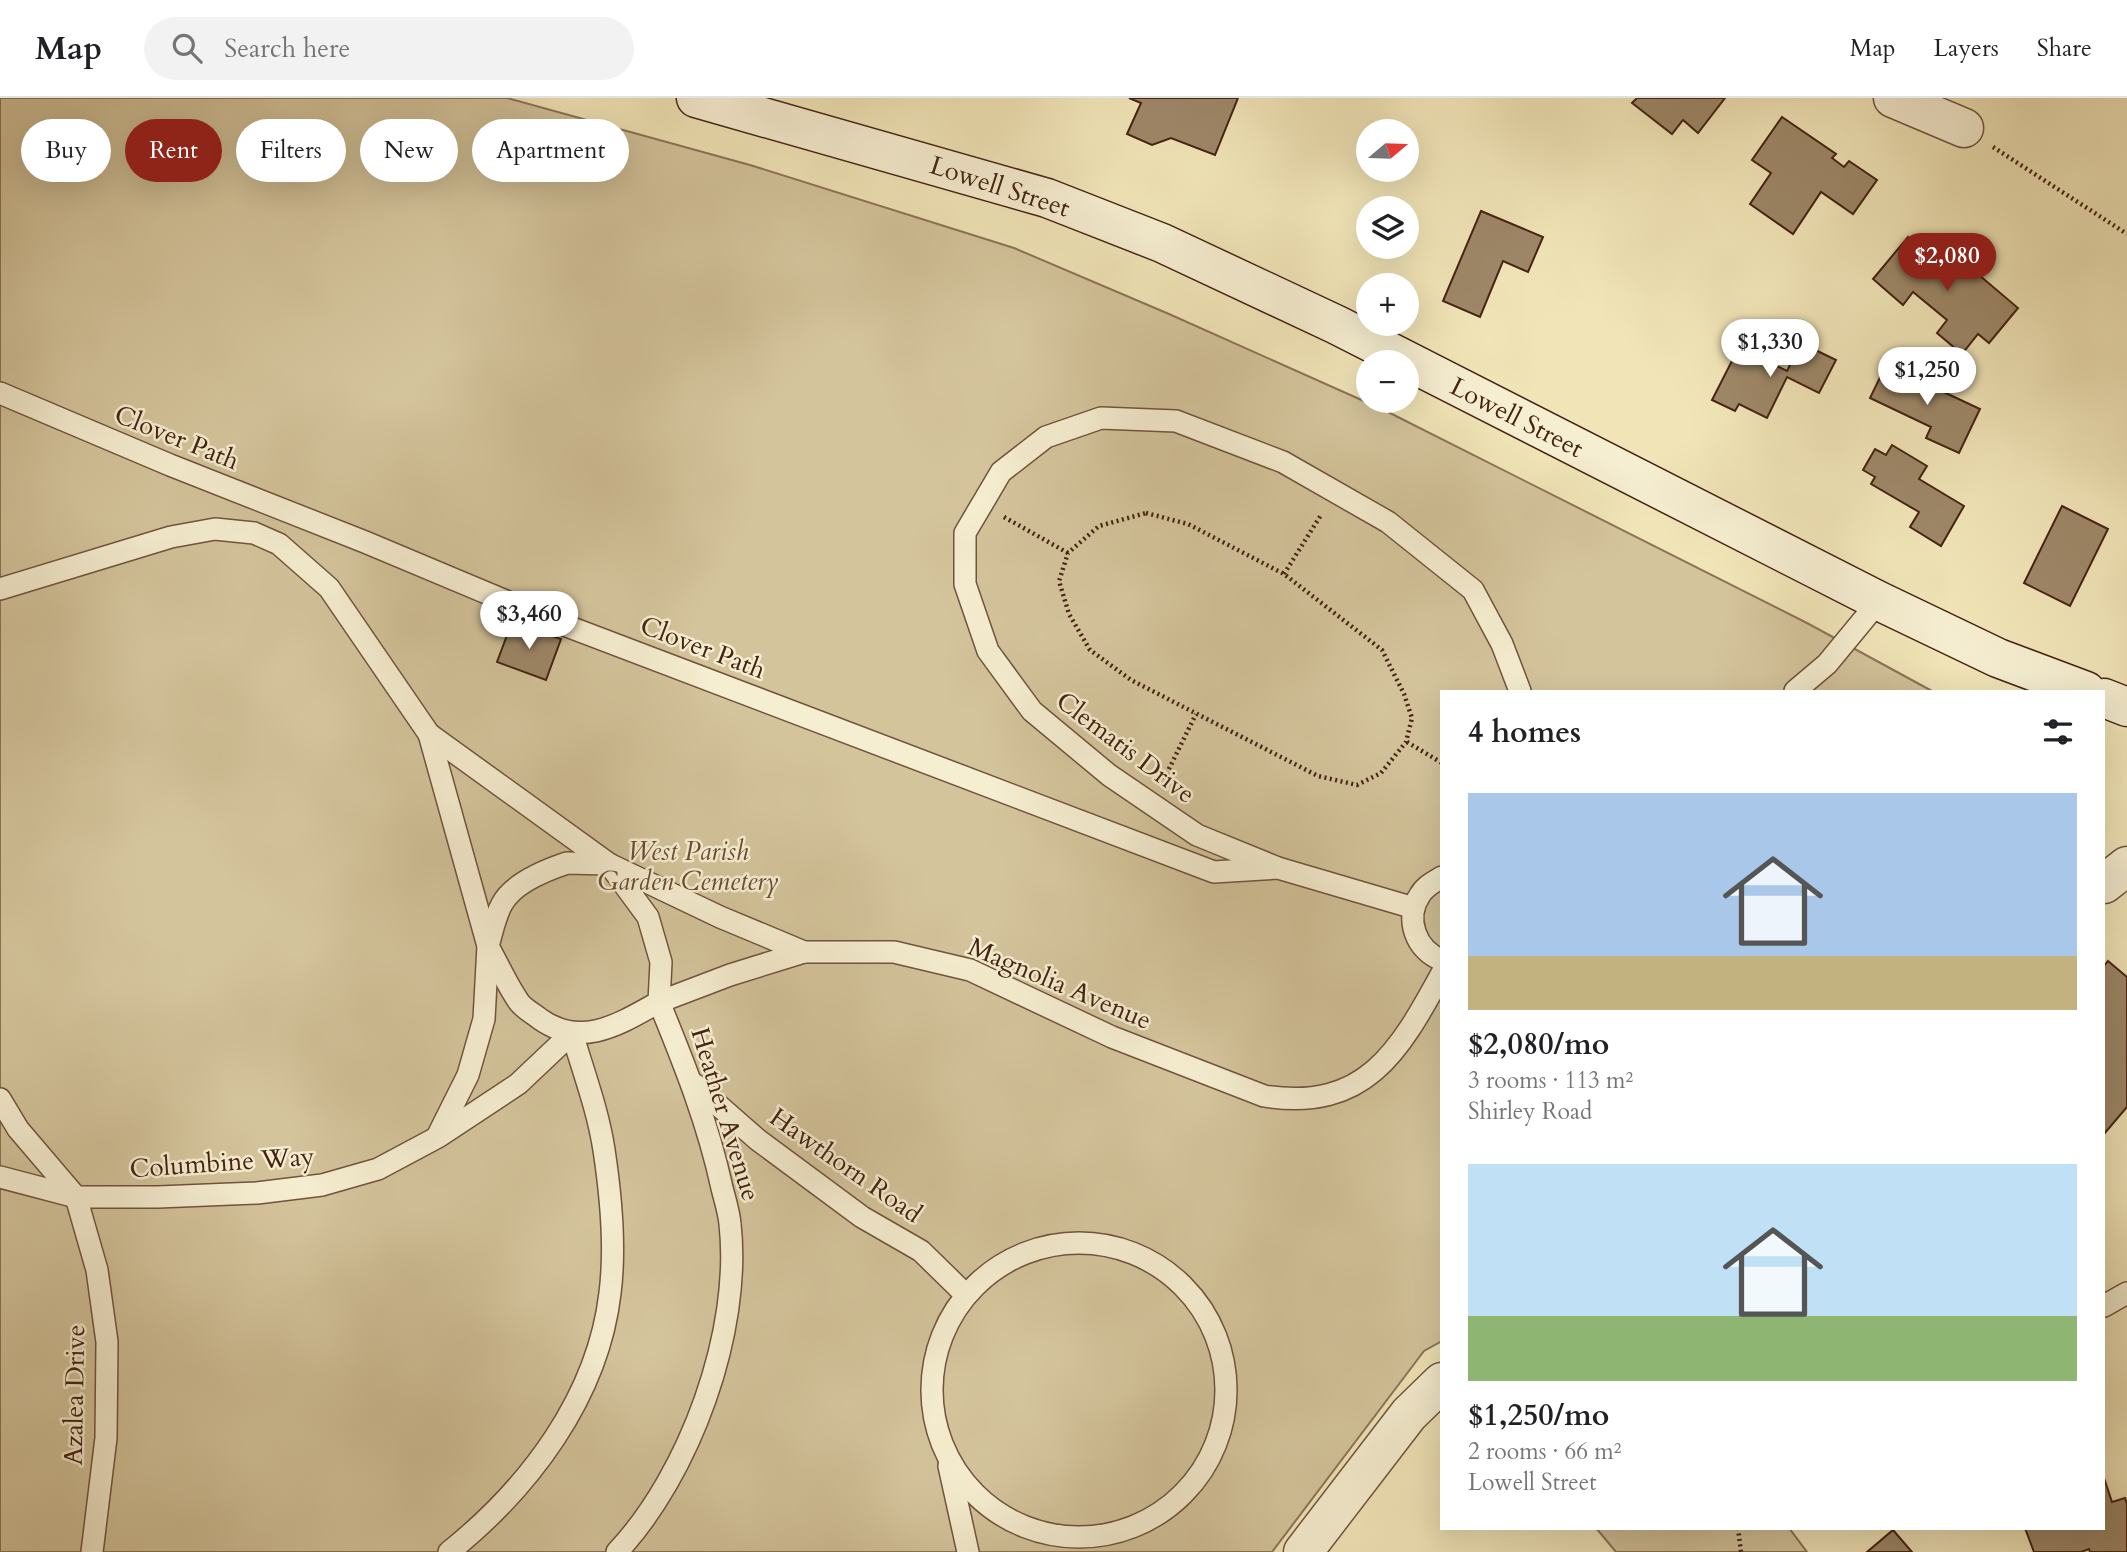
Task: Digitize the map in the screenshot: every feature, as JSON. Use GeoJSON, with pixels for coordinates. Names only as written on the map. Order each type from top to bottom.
{"type":"FeatureCollection","features":[{"type":"Feature","properties":{"kind":"main road","name":"Lowell Street"},"geometry":{"type":"LineString","coordinates":[[696,98],[1047,198],[1162,243],[1337,325],[1879,601],[1998,658],[2083,690]]}},
{"type":"Feature","properties":{"kind":"main road"},"geometry":{"type":"LineString","coordinates":[[1893,98],[1964,128]]}},
{"type":"Feature","properties":{"kind":"main road"},"geometry":{"type":"LineString","coordinates":[[2105,698],[2127,707]]}},
{"type":"Feature","properties":{"kind":"main road"},"geometry":{"type":"LineString","coordinates":[[2105,883],[2127,866]]}},
{"type":"Feature","properties":{"kind":"main road"},"geometry":{"type":"LineString","coordinates":[[1303,1552],[1409,1414],[1440,1384]]}},
{"type":"Feature","properties":{"kind":"lane","name":"Clover Path"},"geometry":{"type":"LineString","coordinates":[[0,393],[170,466],[365,542],[551,620],[1177,859],[1214,872],[1278,868]]}},
{"type":"Feature","properties":{"kind":"lane","name":"Clematis Drive"},"geometry":{"type":"LineString","coordinates":[[1414,908],[1278,868],[1197,835],[1109,775],[1032,711],[988,651],[965,584],[965,533],[1001,471],[1045,437],[1101,418],[1176,421],[1283,461],[1388,522],[1473,590],[1502,644],[1520,690]]}},
{"type":"Feature","properties":{"kind":"lane","name":"Magnolia Avenue"},"geometry":{"type":"LineString","coordinates":[[0,589],[171,537],[215,529],[254,533],[279,544],[329,589],[429,734],[609,864],[720,918],[804,952],[894,952],[970,970],[1112,1037],[1264,1096],[1290,1100],[1314,1098],[1363,1081],[1413,1026],[1440,977]]}},
{"type":"Feature","properties":{"kind":"lane"},"geometry":{"type":"LineString","coordinates":[[1796,690],[1827,664],[1879,601]]}},
{"type":"Feature","properties":{"kind":"lane"},"geometry":{"type":"LineString","coordinates":[[429,734],[488,946],[521,1004],[552,1027],[592,1033],[659,1002],[730,975],[804,952]]}},
{"type":"Feature","properties":{"kind":"lane"},"geometry":{"type":"LineString","coordinates":[[438,1137],[468,1075],[484,1019],[488,946],[503,902],[522,885],[543,872],[567,863],[609,864],[649,917],[661,962],[659,1002]]}},
{"type":"Feature","properties":{"kind":"lane"},"geometry":{"type":"LineString","coordinates":[[1440,878],[1429,884],[1420,895],[1414,908],[1413,922],[1416,936],[1423,948],[1434,958],[1440,960]]}},
{"type":"Feature","properties":{"kind":"lane","name":"Heather Avenue"},"geometry":{"type":"LineString","coordinates":[[617,1552],[640,1528],[682,1455],[702,1408],[722,1346],[732,1280],[730,1224],[717,1164],[692,1083],[659,1002]]}},
{"type":"Feature","properties":{"kind":"lane"},"geometry":{"type":"LineString","coordinates":[[449,1552],[481,1526],[534,1468],[574,1406],[599,1347],[610,1292],[612,1221],[603,1148],[572,1032]]}},
{"type":"Feature","properties":{"kind":"lane","name":"Columbine Way"},"geometry":{"type":"LineString","coordinates":[[0,1177],[76,1197],[257,1193],[322,1185],[377,1169],[438,1137],[518,1084],[572,1032]]}},
{"type":"Feature","properties":{"kind":"lane","name":"Hawthorn Road"},"geometry":{"type":"LineString","coordinates":[[692,1083],[758,1140],[862,1217],[921,1251],[966,1295]]}},
{"type":"Feature","properties":{"kind":"lane","name":"Azalea Drive"},"geometry":{"type":"LineString","coordinates":[[0,1100],[18,1129],[76,1197],[97,1270],[107,1342],[106,1438],[92,1552]]}},
{"type":"Feature","properties":{"kind":"lane"},"geometry":{"type":"LineString","coordinates":[[946,1454],[973,1493],[1011,1521],[1056,1536],[1103,1536],[1148,1521],[1185,1493],[1212,1454],[1226,1409],[1224,1362],[1208,1317],[1178,1280],[1138,1254],[1092,1242],[1045,1246],[1002,1264],[966,1295],[947,1325],[934,1362],[932,1399],[936,1427],[946,1454],[968,1552]]}},
{"type":"Feature","properties":{"kind":"lane"},"geometry":{"type":"LineString","coordinates":[[2105,1305],[2127,1293]]}},
{"type":"Feature","properties":{"kind":"path"},"geometry":{"type":"LineString","coordinates":[[1964,128],[2127,234]]}},
{"type":"Feature","properties":{"kind":"path"},"geometry":{"type":"LineString","coordinates":[[1284,574],[1336,492]]}},
{"type":"Feature","properties":{"kind":"path"},"geometry":{"type":"LineString","coordinates":[[982,505],[1068,553]]}},
{"type":"Feature","properties":{"kind":"path"},"geometry":{"type":"LineString","coordinates":[[1146,513],[1188,524],[1284,574],[1382,650],[1404,694],[1412,718],[1406,742],[1381,773],[1357,785],[1318,776],[1130,680],[1090,650],[1069,614],[1059,581],[1068,553],[1099,526],[1146,513]]}},
{"type":"Feature","properties":{"kind":"path"},"geometry":{"type":"LineString","coordinates":[[1152,804],[1196,714]]}},
{"type":"Feature","properties":{"kind":"path"},"geometry":{"type":"LineString","coordinates":[[1406,742],[1440,762]]}},
{"type":"Feature","properties":{"kind":"path"},"geometry":{"type":"LineString","coordinates":[[1738,1530],[1741,1552]]}},
{"type":"Feature","properties":{"kind":"green space","name":"West Parish Garden Cemetery"},"geometry":{"type":"Polygon","coordinates":[[[0,98],[507,98],[583,119],[472,119],[472,182],[629,182],[629,132],[750,165],[1014,248],[1169,314],[1356,397],[1356,413],[1390,413],[1807,623],[1930,690],[1440,690],[1440,1342],[1424,1351],[1272,1552],[0,1552],[0,98]]]}},
{"type":"Feature","properties":{"kind":"green space"},"geometry":{"type":"Polygon","coordinates":[[[1598,1530],[1790,1530],[1807,1552],[1616,1552],[1598,1530]]]}},
{"type":"Feature","properties":{"kind":"building"},"geometry":{"type":"Polygon","coordinates":[[[1129,98],[1238,98],[1215,155],[1171,138],[1152,145],[1127,134],[1141,103],[1129,98]]]}},
{"type":"Feature","properties":{"kind":"building"},"geometry":{"type":"Polygon","coordinates":[[[1637,98],[1725,98],[1698,133],[1683,120],[1672,134],[1632,103],[1637,98]]]}},
{"type":"Feature","properties":{"kind":"building"},"geometry":{"type":"Polygon","coordinates":[[[1782,117],[1836,154],[1832,158],[1844,167],[1849,161],[1877,180],[1853,214],[1821,192],[1793,234],[1750,204],[1771,173],[1752,160],[1782,117]]]}},
{"type":"Feature","properties":{"kind":"building"},"geometry":{"type":"Polygon","coordinates":[[[1481,211],[1543,237],[1528,272],[1503,261],[1480,317],[1443,301],[1481,211]]]}},
{"type":"Feature","properties":{"kind":"building"},"geometry":{"type":"Polygon","coordinates":[[[1908,237],[1935,260],[1946,247],[2018,308],[1989,343],[1978,334],[1962,354],[1937,333],[1947,320],[1913,292],[1903,305],[1873,279],[1908,237]]]}},
{"type":"Feature","properties":{"kind":"building"},"geometry":{"type":"Polygon","coordinates":[[[1801,343],[1836,360],[1819,393],[1787,377],[1767,418],[1739,404],[1735,411],[1712,400],[1739,347],[1787,371],[1801,343]]]}},
{"type":"Feature","properties":{"kind":"building"},"geometry":{"type":"Polygon","coordinates":[[[1886,365],[1980,409],[1959,453],[1926,438],[1931,427],[1870,398],[1886,365]]]}},
{"type":"Feature","properties":{"kind":"building"},"geometry":{"type":"Polygon","coordinates":[[[1892,445],[1927,466],[1919,479],[1964,506],[1941,546],[1910,527],[1919,512],[1871,484],[1875,477],[1863,470],[1875,449],[1886,455],[1892,445]]]}},
{"type":"Feature","properties":{"kind":"building"},"geometry":{"type":"Polygon","coordinates":[[[2062,506],[2108,529],[2070,606],[2024,583],[2062,506]]]}},
{"type":"Feature","properties":{"kind":"building"},"geometry":{"type":"Polygon","coordinates":[[[512,622],[561,639],[546,680],[497,662],[512,622]]]}},
{"type":"Feature","properties":{"kind":"building"},"geometry":{"type":"Polygon","coordinates":[[[2108,961],[2127,977],[2127,1107],[2105,1133],[2105,965],[2108,961]]]}},
{"type":"Feature","properties":{"kind":"building"},"geometry":{"type":"Polygon","coordinates":[[[2105,1481],[2112,1502],[2125,1498],[2127,1552],[2090,1552],[2089,1549],[2081,1552],[2034,1552],[2026,1530],[2105,1530],[2105,1481]]]}},
{"type":"Feature","properties":{"kind":"building"},"geometry":{"type":"Polygon","coordinates":[[[1893,1530],[1912,1552],[1867,1552],[1893,1530]]]}}]}
